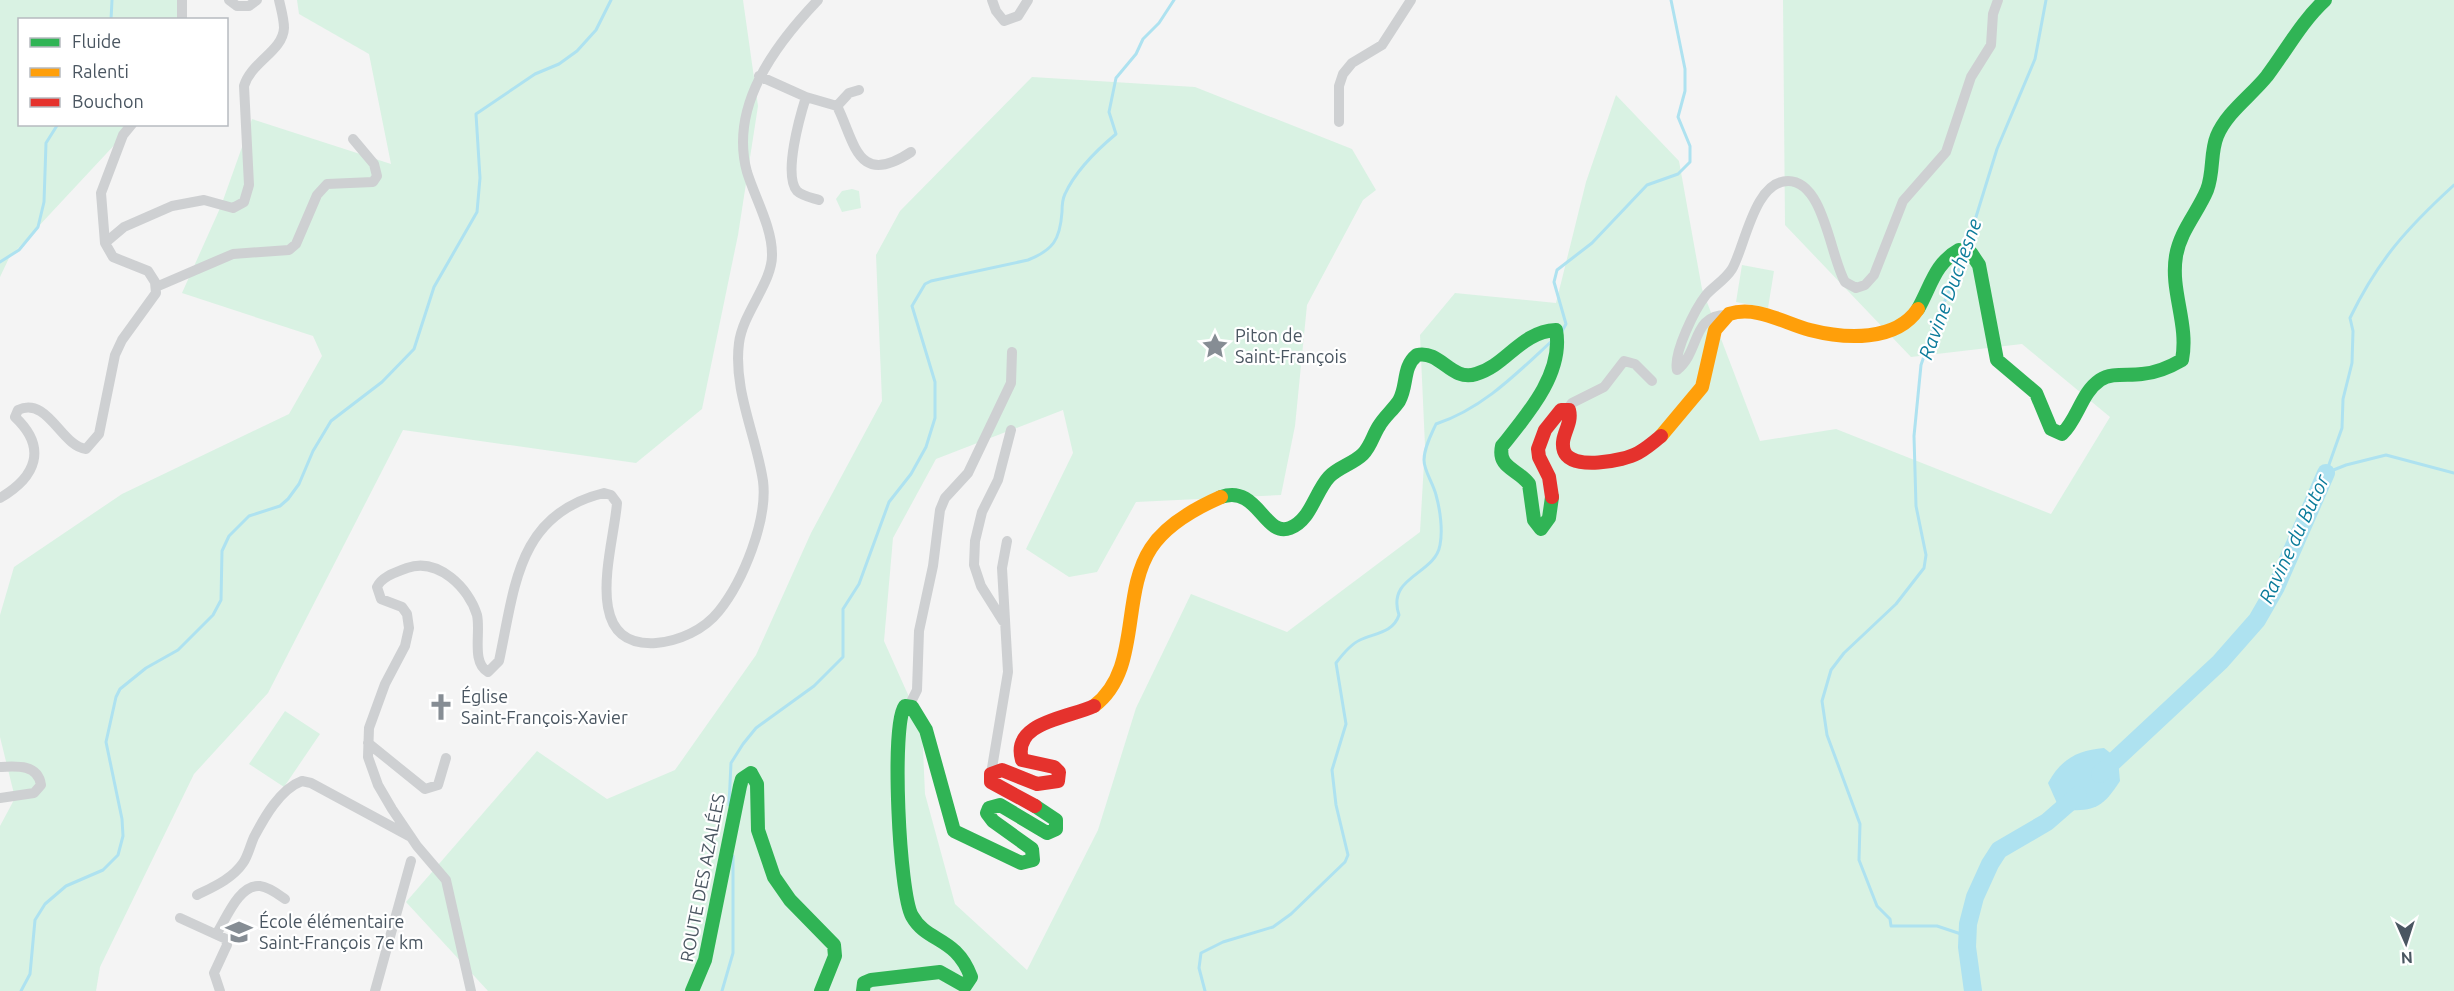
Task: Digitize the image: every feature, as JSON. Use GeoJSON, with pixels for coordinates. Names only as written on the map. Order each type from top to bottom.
{"type":"FeatureCollection","features":[{"type":"Feature","properties":{"kind":"main road"},"geometry":{"type":"LineString","coordinates":[[863,991],[864,982],[871,980],[940,972],[965,986],[971,977],[969,968],[956,949],[913,917],[903,891],[900,843],[902,710],[909,706],[915,710],[925,727],[945,810],[954,831],[994,848],[1021,863],[1030,863],[1033,860],[1032,849],[993,821],[987,813],[989,808],[1000,805],[1047,833],[1056,829],[1056,820],[1045,810],[991,782],[992,774],[1002,770],[1019,779],[1048,784],[1058,781],[1059,772],[1054,767],[1022,760],[1018,749],[1033,728],[1091,707],[1107,694],[1125,652],[1136,577],[1153,545],[1174,524],[1216,499],[1237,494],[1254,504],[1271,525],[1282,529],[1296,525],[1308,513],[1332,474],[1365,452],[1379,426],[1400,399],[1406,368],[1413,357],[1420,353],[1431,354],[1455,374],[1471,376],[1524,339],[1548,329],[1556,330],[1560,346],[1541,392],[1502,446],[1499,454],[1502,464],[1529,484],[1533,497],[1533,518],[1541,529],[1550,518],[1551,495],[1550,479],[1538,457],[1538,447],[1553,418],[1561,410],[1567,410],[1570,413],[1571,423],[1562,441],[1569,459],[1607,463],[1625,460],[1641,452],[1698,394],[1705,381],[1717,328],[1728,315],[1746,310],[1821,333],[1892,332],[1910,322],[1944,260],[1959,250],[1965,250],[1975,257],[1981,273],[1997,360],[2036,393],[2051,429],[2057,434],[2068,428],[2083,400],[2100,380],[2169,368],[2182,360],[2186,348],[2186,333],[2177,289],[2176,257],[2182,235],[2206,190],[2218,134],[2267,76],[2311,13],[2325,0]]}},
{"type":"Feature","properties":{"kind":"main road","name":"ROUTE DES AZALÉES"},"geometry":{"type":"LineString","coordinates":[[692,991],[702,972],[705,960],[740,786],[742,779],[751,773],[758,780],[759,787],[755,804],[758,831],[776,882],[834,945],[835,956],[821,991]]}},
{"type":"Feature","properties":{"kind":"street"},"geometry":{"type":"LineString","coordinates":[[182,0],[182,18]]}},
{"type":"Feature","properties":{"kind":"street"},"geometry":{"type":"LineString","coordinates":[[229,0],[237,6],[249,6],[257,0]]}},
{"type":"Feature","properties":{"kind":"street"},"geometry":{"type":"LineString","coordinates":[[105,243],[124,227],[172,206],[204,200],[233,208],[244,202],[249,185],[244,86],[251,71],[282,37],[279,0]]}},
{"type":"Feature","properties":{"kind":"street"},"geometry":{"type":"LineString","coordinates":[[471,991],[450,888],[411,837],[378,785],[371,768],[368,743],[376,706],[401,657],[409,628],[407,614],[402,608],[381,599],[377,587],[382,579],[409,567],[424,566],[441,570],[465,592],[477,615],[479,660],[488,672],[499,661],[521,570],[538,534],[556,513],[596,495],[611,495],[617,503],[607,564],[606,600],[613,623],[624,636],[641,643],[675,639],[699,629],[714,617],[730,595],[751,552],[761,516],[764,494],[738,368],[742,330],[769,271],[772,254],[743,147],[744,124],[750,97],[759,76],[819,0]]}},
{"type":"Feature","properties":{"kind":"street"},"geometry":{"type":"LineString","coordinates":[[992,0],[996,11],[1004,21],[1018,16],[1028,0]]}},
{"type":"Feature","properties":{"kind":"street"},"geometry":{"type":"LineString","coordinates":[[1339,122],[1339,86],[1342,74],[1352,63],[1382,45],[1411,0]]}},
{"type":"Feature","properties":{"kind":"street"},"geometry":{"type":"LineString","coordinates":[[1728,315],[1714,315],[1706,319],[1689,357],[1677,370],[1676,354],[1704,299],[1731,271],[1757,206],[1768,190],[1786,181],[1798,183],[1814,196],[1845,282],[1856,288],[1870,280],[1893,231],[1903,201],[1938,165],[1946,152],[1971,77],[1991,45],[1993,14],[1998,0]]}},
{"type":"Feature","properties":{"kind":"street"},"geometry":{"type":"LineString","coordinates":[[759,76],[806,97],[837,106]]}},
{"type":"Feature","properties":{"kind":"street"},"geometry":{"type":"LineString","coordinates":[[837,106],[849,93],[859,90]]}},
{"type":"Feature","properties":{"kind":"street"},"geometry":{"type":"LineString","coordinates":[[806,97],[793,153],[792,178],[794,186],[801,194],[819,200]]}},
{"type":"Feature","properties":{"kind":"street"},"geometry":{"type":"LineString","coordinates":[[837,106],[851,143],[863,158],[884,164],[895,162],[911,152]]}},
{"type":"Feature","properties":{"kind":"street"},"geometry":{"type":"LineString","coordinates":[[0,498],[16,488],[32,468],[33,445],[26,428],[15,417],[18,410],[28,407],[44,414],[69,441],[80,448],[86,449],[97,439],[115,355],[122,340],[154,299],[156,287],[148,271],[113,257],[105,243],[101,193],[123,135],[130,126]]}},
{"type":"Feature","properties":{"kind":"street"},"geometry":{"type":"LineString","coordinates":[[156,287],[233,254],[289,250],[296,244],[317,195],[327,184],[373,182],[377,176],[374,164],[353,139]]}},
{"type":"Feature","properties":{"kind":"street"},"geometry":{"type":"LineString","coordinates":[[909,706],[917,690],[920,631],[933,566],[940,510],[945,498],[969,473],[1011,383],[1012,352]]}},
{"type":"Feature","properties":{"kind":"street"},"geometry":{"type":"LineString","coordinates":[[1567,410],[1572,404],[1604,387],[1624,361],[1635,364],[1652,381]]}},
{"type":"Feature","properties":{"kind":"street"},"geometry":{"type":"LineString","coordinates":[[1006,626],[981,586],[974,565],[975,541],[982,512],[998,480],[1011,430]]}},
{"type":"Feature","properties":{"kind":"street"},"geometry":{"type":"LineString","coordinates":[[992,774],[1008,672],[1002,568],[1006,541]]}},
{"type":"Feature","properties":{"kind":"street"},"geometry":{"type":"LineString","coordinates":[[368,743],[425,789],[438,785],[446,758]]}},
{"type":"Feature","properties":{"kind":"street"},"geometry":{"type":"LineString","coordinates":[[0,766],[23,766],[32,770],[37,774],[41,785],[34,793],[0,798]]}},
{"type":"Feature","properties":{"kind":"street"},"geometry":{"type":"LineString","coordinates":[[197,895],[234,874],[278,800],[302,781],[311,783],[411,837]]}},
{"type":"Feature","properties":{"kind":"street"},"geometry":{"type":"LineString","coordinates":[[375,991],[411,861]]}},
{"type":"Feature","properties":{"kind":"street"},"geometry":{"type":"LineString","coordinates":[[217,933],[239,897],[250,888],[262,886],[285,898]]}},
{"type":"Feature","properties":{"kind":"street"},"geometry":{"type":"LineString","coordinates":[[180,918],[217,933],[228,942],[214,973],[220,991]]}},
{"type":"Feature","properties":{"kind":"green space"},"geometry":{"type":"Polygon","coordinates":[[[0,0],[178,0],[179,18],[18,18],[18,126],[132,126],[9,258],[0,277],[0,0]]]}},
{"type":"Feature","properties":{"kind":"green space"},"geometry":{"type":"Polygon","coordinates":[[[297,0],[743,0],[758,106],[738,235],[702,409],[636,463],[403,430],[268,693],[194,774],[100,967],[96,991],[0,991],[0,826],[15,798],[0,737],[0,615],[14,567],[122,494],[289,414],[322,356],[313,336],[182,293],[221,206],[252,119],[391,164],[369,54],[299,14],[297,0]]]}},
{"type":"Feature","properties":{"kind":"green space"},"geometry":{"type":"Polygon","coordinates":[[[1783,0],[2454,0],[2454,991],[488,991],[406,902],[537,751],[607,799],[675,770],[756,655],[811,533],[882,401],[876,255],[900,211],[1032,77],[1195,87],[1352,149],[1376,190],[1363,200],[1307,305],[1295,426],[1281,495],[1136,502],[1097,572],[1069,577],[1026,549],[1073,453],[1063,410],[936,459],[893,538],[884,641],[922,726],[925,794],[955,904],[1027,970],[1098,830],[1136,708],[1191,594],[1287,632],[1420,532],[1425,446],[1420,335],[1455,293],[1556,303],[1586,182],[1616,95],[1679,161],[1702,289],[1760,441],[1836,429],[2051,514],[2110,417],[2022,344],[1911,357],[1785,225],[1783,0]]]}},
{"type":"Feature","properties":{"kind":"green space"},"geometry":{"type":"Polygon","coordinates":[[[852,189],[859,191],[861,208],[842,212],[836,199],[842,191],[852,189]]]}},
{"type":"Feature","properties":{"kind":"green space"},"geometry":{"type":"Polygon","coordinates":[[[1742,265],[1774,271],[1768,308],[1736,302],[1742,265]]]}},
{"type":"Feature","properties":{"kind":"green space"},"geometry":{"type":"Polygon","coordinates":[[[285,711],[320,734],[284,787],[249,764],[285,711]]]}},
{"type":"Feature","properties":{"kind":"water"},"geometry":{"type":"Polygon","coordinates":[[[2104,748],[2118,759],[2120,781],[2113,791],[2096,807],[2060,810],[2048,783],[2053,775],[2071,757],[2086,751],[2104,748]]]}},
{"type":"Feature","properties":{"kind":"waterway"},"geometry":{"type":"LineString","coordinates":[[111,18],[112,0]]}},
{"type":"Feature","properties":{"kind":"waterway"},"geometry":{"type":"LineString","coordinates":[[21,991],[30,974],[35,920],[45,904],[66,886],[103,870],[118,855],[123,836],[122,819],[106,742],[116,697],[120,689],[146,668],[178,650],[213,615],[221,600],[222,551],[229,536],[249,516],[280,506],[288,499],[299,484],[313,451],[331,421],[382,382],[414,349],[434,287],[477,212],[480,178],[476,114],[535,74],[559,64],[577,51],[596,30],[611,0]]}},
{"type":"Feature","properties":{"kind":"waterway"},"geometry":{"type":"LineString","coordinates":[[729,805],[731,763],[743,744],[756,728],[814,686],[843,657],[843,609],[859,584],[889,502],[911,474],[926,447],[935,418],[935,382],[912,306],[925,284],[931,281],[1028,260],[1044,252],[1054,243],[1061,222],[1063,198],[1069,186],[1088,161],[1116,134],[1109,112],[1116,78],[1174,0]]}},
{"type":"Feature","properties":{"kind":"waterway"},"geometry":{"type":"LineString","coordinates":[[1561,333],[1566,324],[1554,282],[1557,270],[1592,243],[1647,185],[1678,174],[1690,162],[1690,146],[1678,117],[1685,91],[1685,69],[1671,0]]}},
{"type":"Feature","properties":{"kind":"waterway","name":"Ravine Duchesne"},"geometry":{"type":"LineString","coordinates":[[1967,246],[1997,149],[2035,59],[2046,0]]}},
{"type":"Feature","properties":{"kind":"waterway"},"geometry":{"type":"LineString","coordinates":[[0,262],[19,250],[38,227],[44,202],[46,143],[57,126]]}},
{"type":"Feature","properties":{"kind":"waterway","name":"Ravine du Butor"},"geometry":{"type":"LineString","coordinates":[[2326,473],[2342,428],[2343,399],[2352,363],[2353,331],[2350,318],[2371,279],[2395,246],[2454,185]]}},
{"type":"Feature","properties":{"kind":"waterway","name":"Ravine Duchesne"},"geometry":{"type":"LineString","coordinates":[[1965,255],[1936,321],[1921,365],[1914,436],[1916,506],[1926,555],[1924,568],[1896,604],[1844,653],[1831,670],[1822,701],[1827,735],[1860,824],[1859,860],[1877,906],[1890,919],[1891,926],[1937,926],[1967,936]]}},
{"type":"Feature","properties":{"kind":"waterway"},"geometry":{"type":"LineString","coordinates":[[1205,991],[1199,968],[1201,953],[1223,942],[1273,927],[1291,914],[1345,862],[1348,855],[1336,805],[1332,770],[1346,724],[1336,663],[1357,642],[1392,626],[1399,615],[1397,602],[1399,592],[1436,555],[1441,539],[1440,513],[1424,460],[1426,446],[1436,424],[1470,409],[1485,399],[1554,339]]}},
{"type":"Feature","properties":{"kind":"waterway"},"geometry":{"type":"LineString","coordinates":[[2326,473],[2346,465],[2386,455],[2454,473]]}},
{"type":"Feature","properties":{"kind":"waterway","name":"Ravine du Butor"},"geometry":{"type":"LineString","coordinates":[[2100,774],[2220,662],[2257,620],[2276,587],[2326,473]]}},
{"type":"Feature","properties":{"kind":"waterway","name":"Ravine du Butor"},"geometry":{"type":"LineString","coordinates":[[1973,991],[1967,947],[1968,924],[1975,897],[1990,864],[1999,850],[2047,822],[2078,795]]}},
{"type":"Feature","properties":{"kind":"waterway"},"geometry":{"type":"LineString","coordinates":[[722,991],[733,953],[733,856]]}},
{"type":"Feature","properties":{"kind":"traffic: fast"},"geometry":{"type":"LineString","coordinates":[[1918,309],[1944,261],[1959,250],[1971,253],[1979,265],[1997,360],[2036,393],[2051,429],[2062,434],[2088,392],[2100,380],[2115,375],[2152,372],[2182,360],[2184,347],[2175,282],[2176,256],[2181,238],[2207,190],[2217,136],[2227,119],[2267,76],[2301,27],[2325,0]]}},
{"type":"Feature","properties":{"kind":"traffic: fast"},"geometry":{"type":"LineString","coordinates":[[1221,497],[1234,495],[1244,498],[1273,526],[1281,529],[1290,528],[1303,519],[1329,477],[1366,451],[1377,429],[1399,401],[1409,365],[1417,355],[1433,357],[1460,374],[1476,374],[1497,364],[1533,336],[1556,330],[1557,346],[1549,377],[1532,407],[1502,446],[1501,453],[1505,464],[1529,484],[1534,520],[1541,529],[1549,518],[1552,497]]}},
{"type":"Feature","properties":{"kind":"traffic: fast"},"geometry":{"type":"LineString","coordinates":[[863,991],[864,983],[871,980],[940,972],[965,986],[971,977],[958,954],[918,925],[907,901],[898,809],[898,743],[905,706],[912,707],[926,730],[954,831],[1021,863],[1033,860],[1032,849],[993,821],[987,813],[989,808],[1000,805],[1047,833],[1056,829],[1056,820],[1035,806]]}},
{"type":"Feature","properties":{"kind":"traffic: fast"},"geometry":{"type":"LineString","coordinates":[[692,991],[705,960],[740,786],[742,779],[751,773],[757,784],[758,830],[774,877],[790,900],[834,945],[835,956],[821,991]]}},
{"type":"Feature","properties":{"kind":"traffic: slow"},"geometry":{"type":"LineString","coordinates":[[1661,436],[1702,387],[1715,330],[1729,314],[1760,313],[1810,330],[1854,336],[1883,333],[1908,320],[1918,309]]}},
{"type":"Feature","properties":{"kind":"traffic: slow"},"geometry":{"type":"LineString","coordinates":[[1094,706],[1109,691],[1119,673],[1125,653],[1136,587],[1151,548],[1182,518],[1221,497]]}},
{"type":"Feature","properties":{"kind":"traffic: jam"},"geometry":{"type":"LineString","coordinates":[[1552,497],[1549,477],[1539,457],[1538,449],[1545,430],[1561,410],[1569,410],[1570,415],[1563,440],[1564,451],[1577,461],[1598,463],[1622,459],[1638,453],[1661,436]]}},
{"type":"Feature","properties":{"kind":"traffic: jam"},"geometry":{"type":"LineString","coordinates":[[1035,806],[991,782],[991,774],[1002,770],[1037,784],[1058,781],[1059,772],[1054,767],[1022,760],[1021,747],[1025,737],[1044,723],[1094,706]]}},
{"type":"Feature","properties":{"kind":"place","name":"Piton de Saint-François"},"geometry":{"type":"Point","coordinates":[1215,346]}},
{"type":"Feature","properties":{"kind":"place","name":"Église Saint-François-Xavier"},"geometry":{"type":"Point","coordinates":[441,707]}},
{"type":"Feature","properties":{"kind":"place","name":"École élémentaire Saint-François 7e km"},"geometry":{"type":"Point","coordinates":[239,932]}}]}
